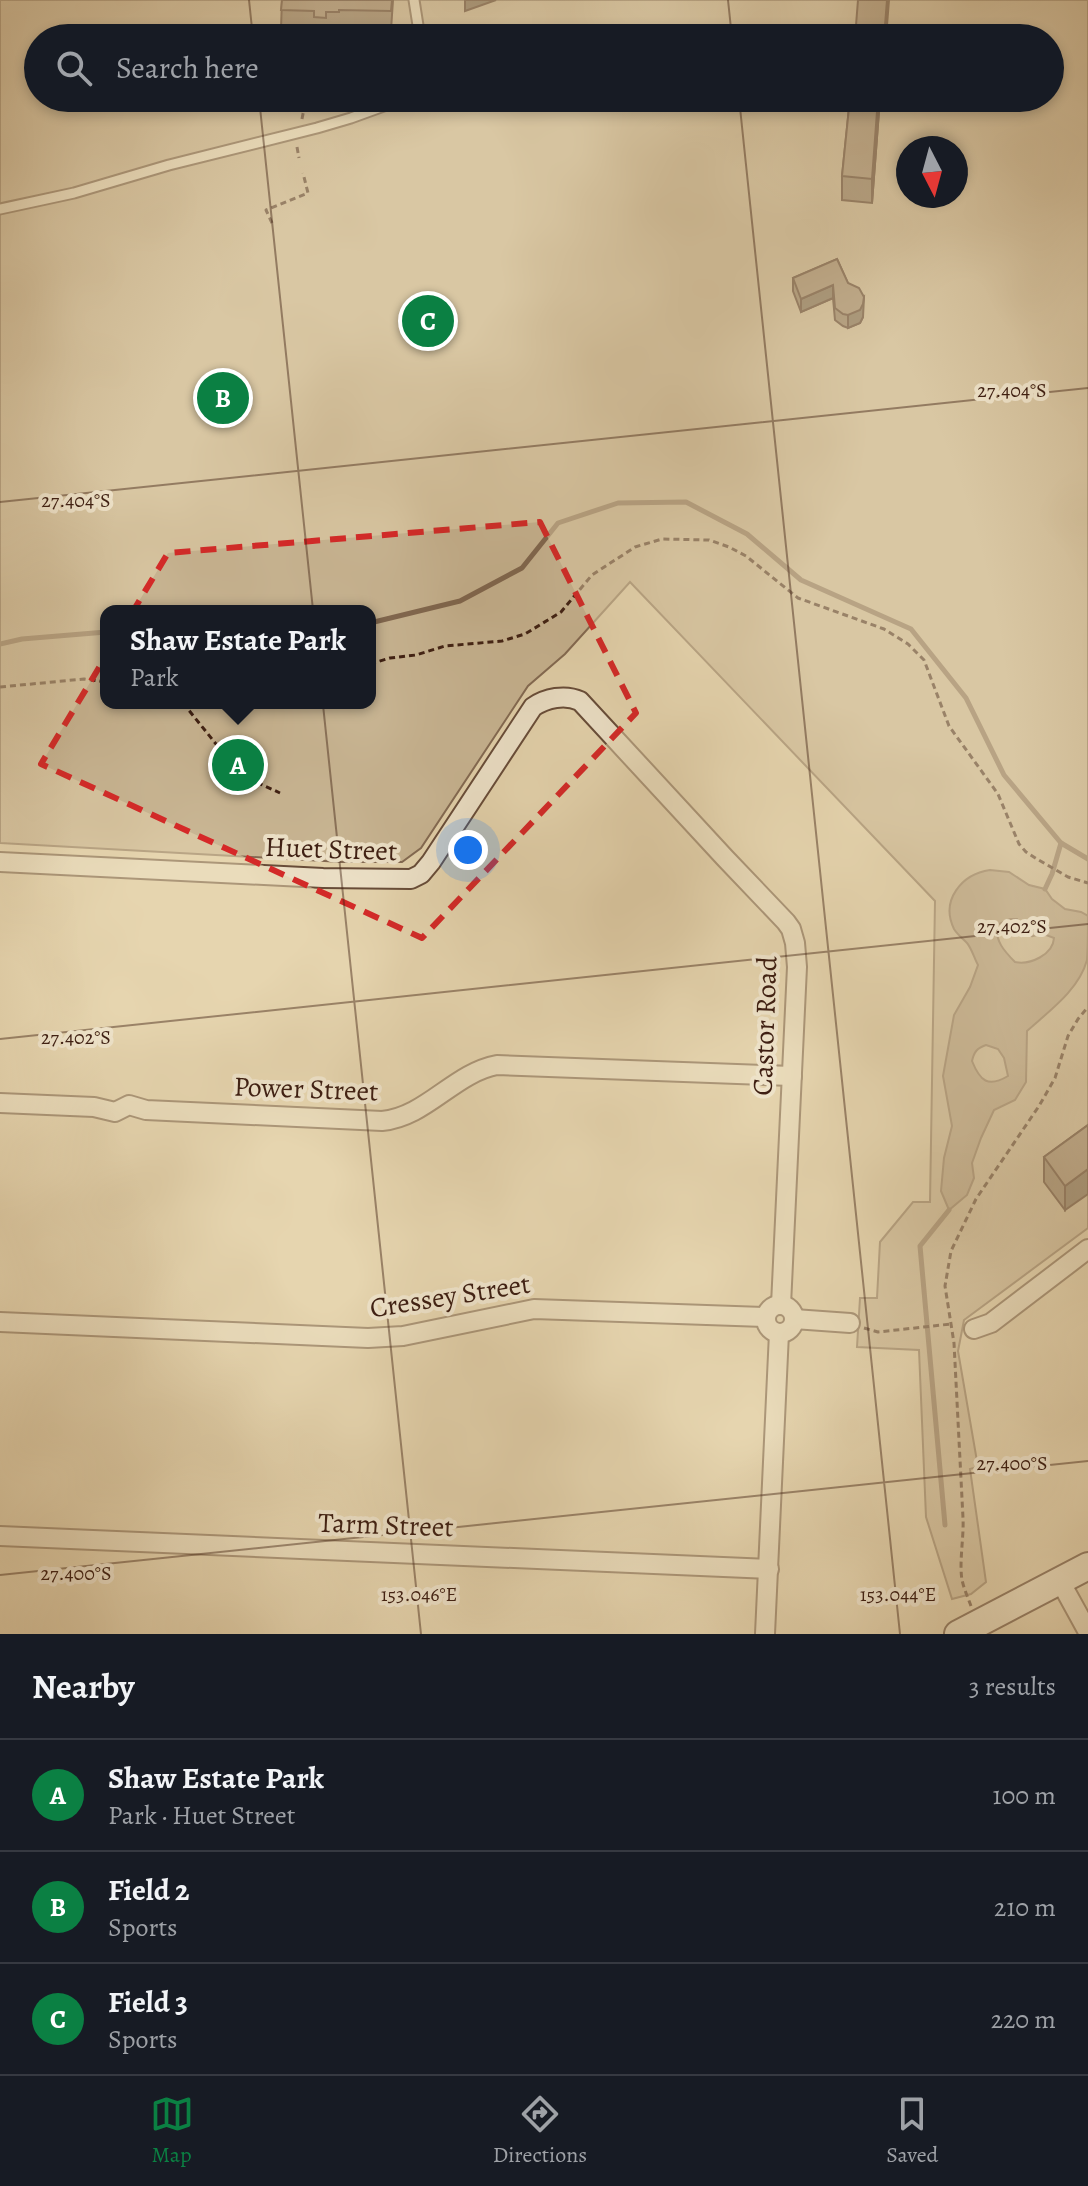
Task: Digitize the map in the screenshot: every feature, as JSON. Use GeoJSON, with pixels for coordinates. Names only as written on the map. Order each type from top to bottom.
{"type":"FeatureCollection","features":[{"type":"Feature","properties":{"kind":"street","name":"Huet Street"},"geometry":{"type":"LineString","coordinates":[[0,862],[411,879],[421,874],[431,862],[533,707],[540,702],[567,697]]}},
{"type":"Feature","properties":{"kind":"street","name":"Castor Road"},"geometry":{"type":"LineString","coordinates":[[567,697],[585,705],[791,929],[797,967],[781,1305]]}},
{"type":"Feature","properties":{"kind":"street","name":"Power Street"},"geometry":{"type":"LineString","coordinates":[[0,1103],[94,1107],[115,1112],[129,1105],[146,1110],[382,1121],[403,1117],[479,1070],[497,1065],[792,1076]]}},
{"type":"Feature","properties":{"kind":"street"},"geometry":{"type":"LineString","coordinates":[[974,1329],[991,1323],[1088,1249]]}},
{"type":"Feature","properties":{"kind":"street"},"geometry":{"type":"LineString","coordinates":[[781,1305],[792,1311],[794,1319],[787,1331],[779,1333],[767,1326],[766,1317],[769,1309],[781,1305]]}},
{"type":"Feature","properties":{"kind":"street","name":"Cressey Street"},"geometry":{"type":"LineString","coordinates":[[0,1322],[385,1338],[534,1309],[766,1317]]}},
{"type":"Feature","properties":{"kind":"street"},"geometry":{"type":"LineString","coordinates":[[794,1319],[850,1323]]}},
{"type":"Feature","properties":{"kind":"street"},"geometry":{"type":"LineString","coordinates":[[765,1634],[779,1333]]}},
{"type":"Feature","properties":{"kind":"street","name":"Tarm Street"},"geometry":{"type":"LineString","coordinates":[[0,1536],[769,1569]]}},
{"type":"Feature","properties":{"kind":"street"},"geometry":{"type":"LineString","coordinates":[[966,1623],[1088,1566]]}},
{"type":"Feature","properties":{"kind":"street"},"geometry":{"type":"LineString","coordinates":[[1060,1581],[1088,1632]]}},
{"type":"Feature","properties":{"kind":"lane"},"geometry":{"type":"LineString","coordinates":[[414,0],[418,24]]}},
{"type":"Feature","properties":{"kind":"lane"},"geometry":{"type":"LineString","coordinates":[[0,209],[74,193],[368,112]]}},
{"type":"Feature","properties":{"kind":"path"},"geometry":{"type":"LineString","coordinates":[[290,122],[302,119],[303,112]]}},
{"type":"Feature","properties":{"kind":"path"},"geometry":{"type":"LineString","coordinates":[[296,142],[299,158]]}},
{"type":"Feature","properties":{"kind":"path"},"geometry":{"type":"LineString","coordinates":[[272,223],[266,210],[308,193],[303,173]]}},
{"type":"Feature","properties":{"kind":"path"},"geometry":{"type":"LineString","coordinates":[[376,662],[445,646],[502,641],[525,634],[561,612],[592,575],[635,547],[662,539],[709,540],[746,556],[798,598],[884,629],[908,644],[924,660],[949,726],[998,794],[1019,844],[1026,852],[1068,877],[1088,883]]}},
{"type":"Feature","properties":{"kind":"path"},"geometry":{"type":"LineString","coordinates":[[0,687],[84,679],[100,681]]}},
{"type":"Feature","properties":{"kind":"path"},"geometry":{"type":"LineString","coordinates":[[188,709],[241,775],[280,793]]}},
{"type":"Feature","properties":{"kind":"path"},"geometry":{"type":"LineString","coordinates":[[966,1623],[961,1572],[963,1518],[954,1343],[945,1286],[951,1251],[976,1199],[1055,1078],[1068,1036],[1088,1007]]}},
{"type":"Feature","properties":{"kind":"path"},"geometry":{"type":"LineString","coordinates":[[850,1323],[869,1331],[951,1324]]}},
{"type":"Feature","properties":{"kind":"highlighted area"},"geometry":{"type":"Polygon","coordinates":[[[540,522],[636,713],[422,938],[41,764],[168,553],[540,522]]]}},
{"type":"Feature","properties":{"kind":"shaded area"},"geometry":{"type":"Polygon","coordinates":[[[0,0],[1088,0],[1088,1228],[964,1320],[958,1351],[978,1467],[970,1469],[986,1582],[971,1594],[952,1599],[926,1517],[919,1350],[857,1347],[860,1298],[877,1298],[880,1242],[913,1202],[930,1202],[935,901],[630,582],[565,654],[528,686],[421,848],[402,862],[342,862],[0,843],[0,0]]]}},
{"type":"Feature","properties":{"kind":"shaded area"},"geometry":{"type":"Polygon","coordinates":[[[980,872],[1009,872],[1029,885],[1045,889],[1065,909],[1088,916],[1087,960],[1070,990],[1027,1031],[1026,1082],[1015,1100],[994,1110],[972,1163],[974,1178],[967,1195],[949,1210],[941,1191],[944,1158],[952,1126],[943,1076],[954,1015],[978,965],[969,945],[954,929],[950,908],[956,890],[980,872]],[[1017,919],[997,925],[997,936],[1015,962],[1034,960],[1050,949],[1054,938],[1041,933],[1033,936],[1024,934],[1017,919]],[[986,1045],[978,1049],[972,1061],[982,1078],[990,1082],[1001,1080],[1008,1076],[1004,1058],[998,1049],[986,1045]]]}},
{"type":"Feature","properties":{"kind":"building"},"geometry":{"type":"Polygon","coordinates":[[[282,0],[392,0],[391,11],[339,10],[326,12],[326,18],[314,17],[314,11],[281,10],[282,0]]]}},
{"type":"Feature","properties":{"kind":"building"},"geometry":{"type":"Polygon","coordinates":[[[858,0],[887,0],[885,24],[856,24],[858,0]]]}},
{"type":"Feature","properties":{"kind":"building"},"geometry":{"type":"Polygon","coordinates":[[[849,112],[877,112],[872,179],[842,176],[849,112]]]}},
{"type":"Feature","properties":{"kind":"building"},"geometry":{"type":"Polygon","coordinates":[[[837,259],[848,283],[859,288],[864,297],[860,310],[848,315],[835,308],[833,285],[801,299],[793,278],[837,259]]]}},
{"type":"Feature","properties":{"kind":"building"},"geometry":{"type":"Polygon","coordinates":[[[1088,1125],[1088,1169],[1065,1186],[1044,1157],[1088,1125]]]}},
{"type":"Feature","properties":{"kind":"waterway"},"geometry":{"type":"LineString","coordinates":[[376,622],[460,601],[522,568],[558,523],[618,503],[686,502],[747,534],[801,580],[911,629],[966,698],[1004,775],[1061,843],[1088,859]]}},
{"type":"Feature","properties":{"kind":"waterway"},"geometry":{"type":"LineString","coordinates":[[0,644],[22,639],[100,632]]}},
{"type":"Feature","properties":{"kind":"waterway"},"geometry":{"type":"LineString","coordinates":[[1045,889],[1061,843]]}},
{"type":"Feature","properties":{"kind":"waterway"},"geometry":{"type":"LineString","coordinates":[[945,1525],[920,1246],[949,1210]]}},
{"type":"Feature","properties":{"kind":"place","name":"Field 3"},"geometry":{"type":"Point","coordinates":[428,321]}},
{"type":"Feature","properties":{"kind":"place","name":"Field 2"},"geometry":{"type":"Point","coordinates":[223,398]}},
{"type":"Feature","properties":{"kind":"place","name":"Shaw Estate Park"},"geometry":{"type":"Point","coordinates":[238,765]}}]}
